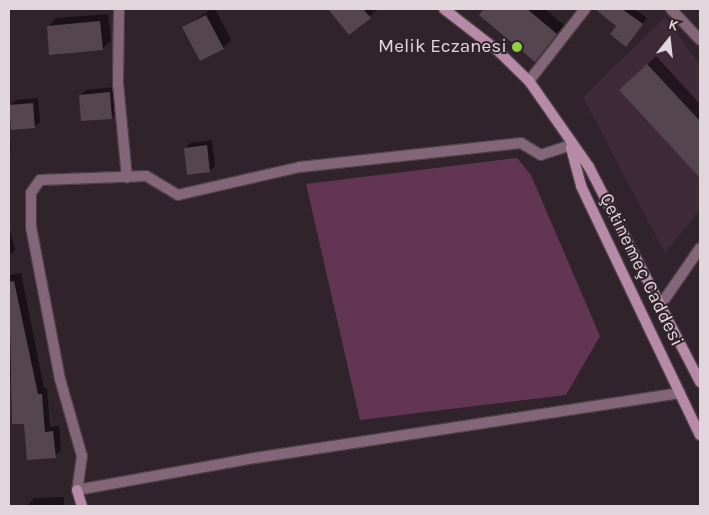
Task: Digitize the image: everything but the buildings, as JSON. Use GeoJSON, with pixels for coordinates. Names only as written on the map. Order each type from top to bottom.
{"type":"FeatureCollection","features":[{"type":"Feature","properties":{"kind":"main road","name":"Çetinemeç Caddesi"},"geometry":{"type":"LineString","coordinates":[[444,9],[498,50],[528,81],[571,145],[599,182],[660,306],[699,378]]}},
{"type":"Feature","properties":{"kind":"main road","name":"Çetinemeç Caddesi"},"geometry":{"type":"LineString","coordinates":[[571,145],[581,186],[700,435]]}},
{"type":"Feature","properties":{"kind":"main road"},"geometry":{"type":"LineString","coordinates":[[77,490],[82,506]]}},
{"type":"Feature","properties":{"kind":"street"},"geometry":{"type":"LineString","coordinates":[[119,9],[118,83],[127,178]]}},
{"type":"Feature","properties":{"kind":"street"},"geometry":{"type":"LineString","coordinates":[[528,81],[585,9]]}},
{"type":"Feature","properties":{"kind":"street"},"geometry":{"type":"LineString","coordinates":[[671,9],[700,40]]}},
{"type":"Feature","properties":{"kind":"street"},"geometry":{"type":"LineString","coordinates":[[571,145],[541,155],[521,143],[300,167],[178,195],[146,176],[40,180],[31,193],[32,237],[60,379],[82,456],[77,490],[256,458],[680,393]]}},
{"type":"Feature","properties":{"kind":"street"},"geometry":{"type":"LineString","coordinates":[[660,306],[700,248]]}},
{"type":"Feature","properties":{"kind":"shaded area"},"geometry":{"type":"Polygon","coordinates":[[[665,17],[700,65],[700,209],[665,253],[583,97],[665,17]]]}},
{"type":"Feature","properties":{"kind":"shaded area"},"geometry":{"type":"Polygon","coordinates":[[[517,158],[531,175],[600,336],[566,395],[360,420],[306,184],[517,158]]]}},
{"type":"Feature","properties":{"kind":"place","name":"Melik Eczanesi"},"geometry":{"type":"Point","coordinates":[517,47]}}]}
